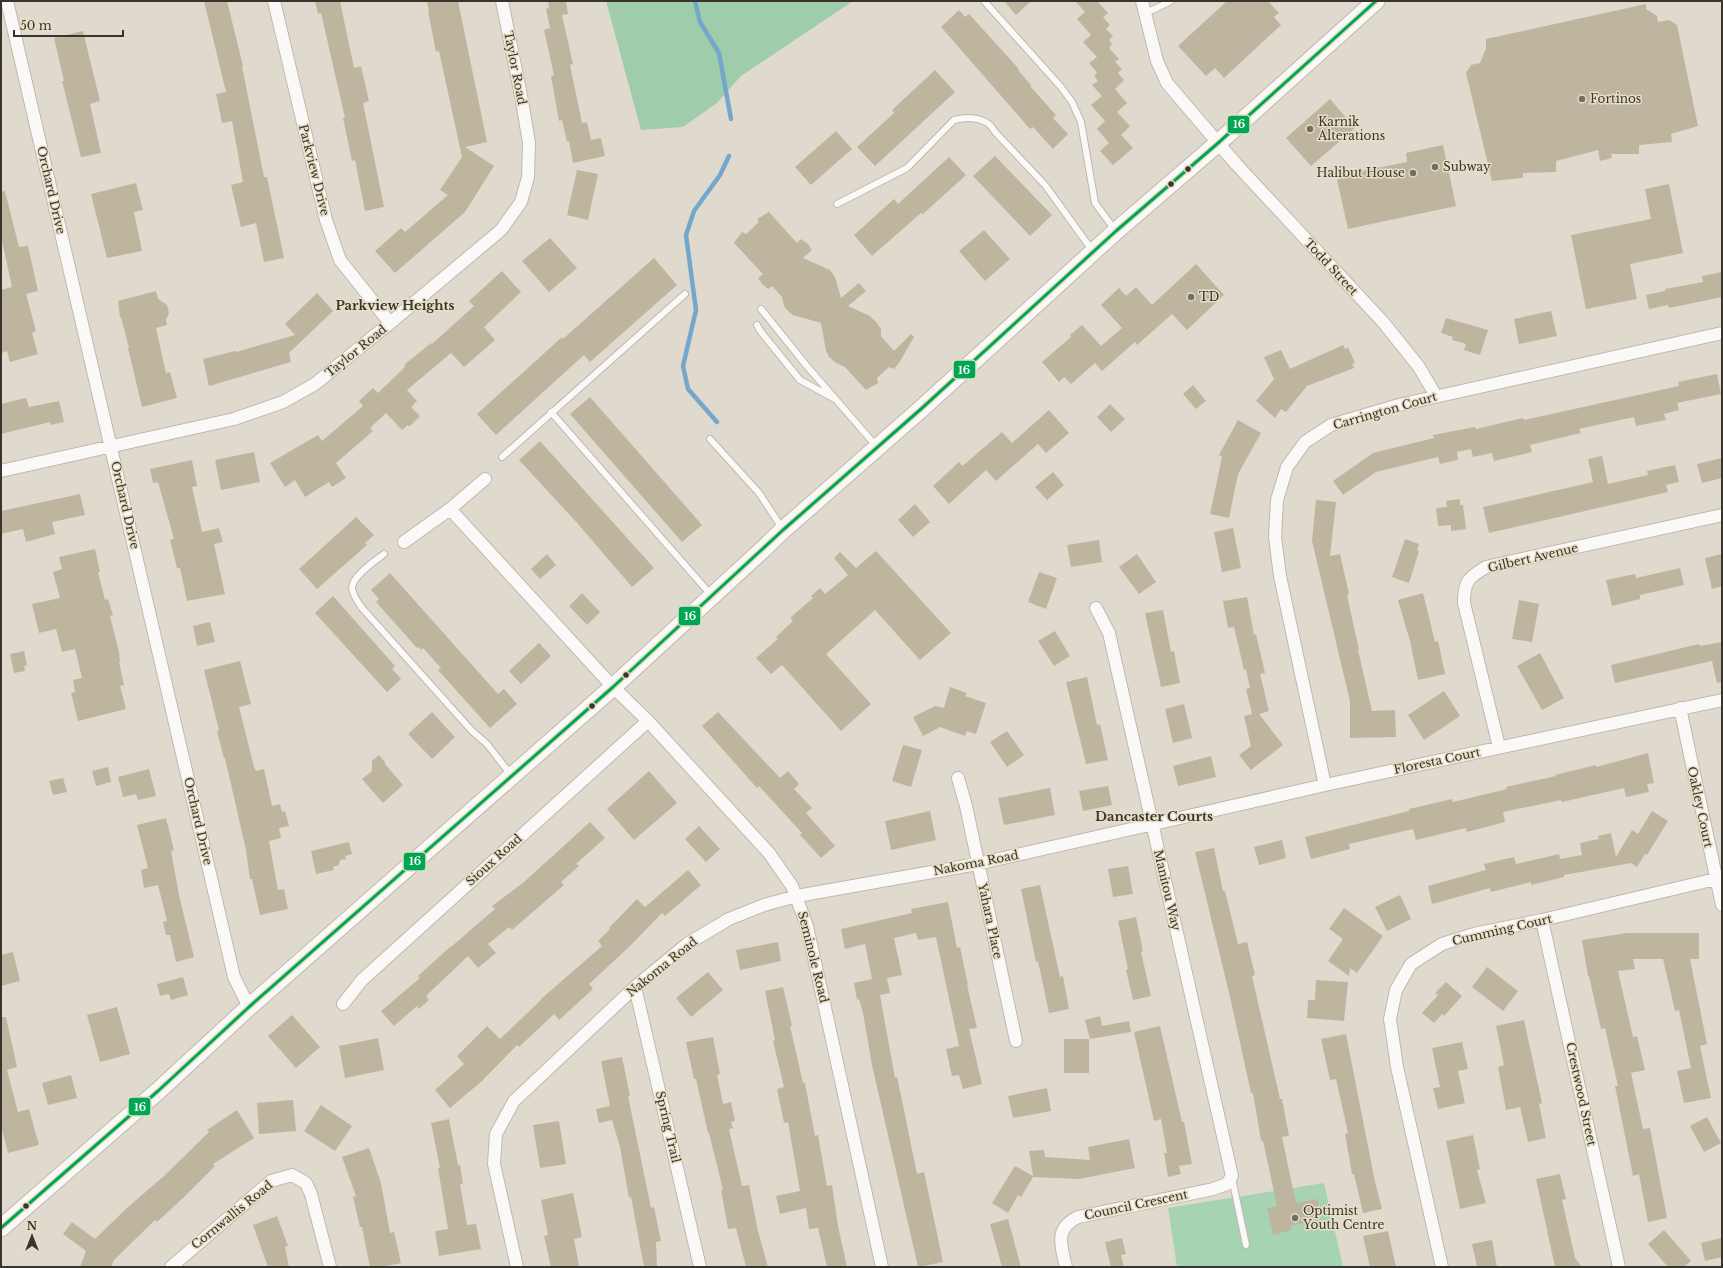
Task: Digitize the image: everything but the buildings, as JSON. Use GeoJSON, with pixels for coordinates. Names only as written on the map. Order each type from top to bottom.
{"type":"FeatureCollection","features":[{"type":"Feature","properties":{"kind":"main road"},"geometry":{"type":"LineString","coordinates":[[1,1228],[158,1091],[249,1007],[613,687],[783,530],[877,448],[1116,232],[1217,144],[1376,1]]}},
{"type":"Feature","properties":{"kind":"street","name":"Orchard Drive"},"geometry":{"type":"LineString","coordinates":[[7,1],[234,977],[249,1007]]}},
{"type":"Feature","properties":{"kind":"street","name":"Parkview Drive"},"geometry":{"type":"LineString","coordinates":[[274,1],[326,220],[340,260],[390,323]]}},
{"type":"Feature","properties":{"kind":"street","name":"Taylor Road"},"geometry":{"type":"LineString","coordinates":[[1,471],[111,445],[234,419],[283,402],[315,384],[501,230],[521,202],[528,177],[529,143],[502,1]]}},
{"type":"Feature","properties":{"kind":"street","name":"Todd Street"},"geometry":{"type":"LineString","coordinates":[[1142,1],[1144,14],[1157,61],[1167,83],[1217,144],[1383,322],[1419,367],[1436,396]]}},
{"type":"Feature","properties":{"kind":"street","name":"Carrington Court"},"geometry":{"type":"LineString","coordinates":[[1325,785],[1280,576],[1275,537],[1277,500],[1287,467],[1305,442],[1331,425],[1399,405],[1722,333]]}},
{"type":"Feature","properties":{"kind":"street"},"geometry":{"type":"LineString","coordinates":[[404,542],[450,509],[485,479]]}},
{"type":"Feature","properties":{"kind":"street","name":"Seminole Road"},"geometry":{"type":"LineString","coordinates":[[450,509],[613,687],[648,721],[769,853],[797,896],[807,926],[882,1267]]}},
{"type":"Feature","properties":{"kind":"street","name":"Gilbert Avenue"},"geometry":{"type":"LineString","coordinates":[[1499,747],[1464,603],[1464,591],[1470,576],[1486,567],[1722,515]]}},
{"type":"Feature","properties":{"kind":"street","name":"Manitou Way"},"geometry":{"type":"LineString","coordinates":[[1096,608],[1109,632],[1229,1180]]}},
{"type":"Feature","properties":{"kind":"street","name":"Floresta Court"},"geometry":{"type":"LineString","coordinates":[[1152,824],[1499,747],[1722,700]]}},
{"type":"Feature","properties":{"kind":"street","name":"Oakley Court"},"geometry":{"type":"LineString","coordinates":[[1680,708],[1722,905]]}},
{"type":"Feature","properties":{"kind":"street","name":"Sioux Road"},"geometry":{"type":"LineString","coordinates":[[343,1004],[362,980],[648,721]]}},
{"type":"Feature","properties":{"kind":"street","name":"Yahara Place"},"geometry":{"type":"LineString","coordinates":[[958,778],[966,806],[977,864],[1016,1041]]}},
{"type":"Feature","properties":{"kind":"street","name":"Nakoma Road"},"geometry":{"type":"LineString","coordinates":[[517,1267],[494,1164],[496,1134],[514,1101],[635,987],[687,944],[729,919],[764,905],[797,896],[977,864],[1152,824]]}},
{"type":"Feature","properties":{"kind":"street","name":"Cumming Court"},"geometry":{"type":"LineString","coordinates":[[1442,1267],[1397,1067],[1390,1019],[1396,990],[1411,964],[1442,944],[1474,934],[1542,920],[1716,879]]}},
{"type":"Feature","properties":{"kind":"street","name":"Crestwood Street"},"geometry":{"type":"LineString","coordinates":[[1542,920],[1619,1267]]}},
{"type":"Feature","properties":{"kind":"street","name":"Spring Trail"},"geometry":{"type":"LineString","coordinates":[[635,987],[700,1267]]}},
{"type":"Feature","properties":{"kind":"street","name":"Cornwallis Road"},"geometry":{"type":"LineString","coordinates":[[171,1267],[271,1181],[292,1175],[306,1183],[312,1194],[330,1267]]}},
{"type":"Feature","properties":{"kind":"street","name":"Council Crescent"},"geometry":{"type":"LineString","coordinates":[[1066,1267],[1061,1240],[1062,1230],[1069,1222],[1078,1218],[1213,1189],[1229,1180]]}},
{"type":"Feature","properties":{"kind":"lane"},"geometry":{"type":"LineString","coordinates":[[984,1],[1061,87],[1072,102],[1081,122],[1095,203],[1116,232]]}},
{"type":"Feature","properties":{"kind":"lane"},"geometry":{"type":"LineString","coordinates":[[1144,14],[1171,1]]}},
{"type":"Feature","properties":{"kind":"lane"},"geometry":{"type":"LineString","coordinates":[[837,204],[907,168],[954,120],[960,118],[980,118],[993,127],[995,132],[1045,185],[1094,253]]}},
{"type":"Feature","properties":{"kind":"lane"},"geometry":{"type":"LineString","coordinates":[[502,457],[550,412],[685,294]]}},
{"type":"Feature","properties":{"kind":"lane"},"geometry":{"type":"LineString","coordinates":[[761,309],[877,448]]}},
{"type":"Feature","properties":{"kind":"lane"},"geometry":{"type":"LineString","coordinates":[[757,325],[800,380],[836,399]]}},
{"type":"Feature","properties":{"kind":"lane"},"geometry":{"type":"LineString","coordinates":[[550,412],[712,596]]}},
{"type":"Feature","properties":{"kind":"lane"},"geometry":{"type":"LineString","coordinates":[[710,439],[759,494],[783,530]]}},
{"type":"Feature","properties":{"kind":"lane"},"geometry":{"type":"LineString","coordinates":[[384,554],[357,576],[353,582],[352,589],[354,596],[362,608],[472,731],[487,744],[512,776]]}},
{"type":"Feature","properties":{"kind":"lane","name":"Manitou Way"},"geometry":{"type":"LineString","coordinates":[[1229,1180],[1246,1245]]}},
{"type":"Feature","properties":{"kind":"green space"},"geometry":{"type":"Polygon","coordinates":[[[606,1],[853,1],[741,76],[717,103],[683,127],[641,130],[606,1]]]}},
{"type":"Feature","properties":{"kind":"green space"},"geometry":{"type":"Polygon","coordinates":[[[1324,1183],[1343,1267],[1177,1267],[1168,1208],[1324,1183]]]}},
{"type":"Feature","properties":{"kind":"waterway"},"geometry":{"type":"LineString","coordinates":[[695,1],[700,22],[719,53],[731,119]]}},
{"type":"Feature","properties":{"kind":"waterway"},"geometry":{"type":"LineString","coordinates":[[717,422],[688,389],[683,366],[696,310],[686,235],[694,211],[720,175],[729,156]]}},
{"type":"Feature","properties":{"kind":"transit line","name":"16"},"geometry":{"type":"LineString","coordinates":[[1,1228],[158,1091],[249,1007],[613,687],[783,530],[921,409],[1116,231],[1217,144],[1376,1]]}},
{"type":"Feature","properties":{"kind":"place","name":"Fortinos"},"geometry":{"type":"Point","coordinates":[1582,99]}},
{"type":"Feature","properties":{"kind":"place","name":"Karnik Alterations"},"geometry":{"type":"Point","coordinates":[1310,129]}},
{"type":"Feature","properties":{"kind":"place","name":"Subway"},"geometry":{"type":"Point","coordinates":[1435,167]}},
{"type":"Feature","properties":{"kind":"place","name":"Halibut House"},"geometry":{"type":"Point","coordinates":[1413,173]}},
{"type":"Feature","properties":{"kind":"place","name":"TD"},"geometry":{"type":"Point","coordinates":[1191,297]}},
{"type":"Feature","properties":{"kind":"place","name":"Optimist Youth Centre"},"geometry":{"type":"Point","coordinates":[1295,1218]}},
{"type":"Feature","properties":{"kind":"district","name":"Parkview Heights"},"geometry":{"type":"Point","coordinates":[395,305]}},
{"type":"Feature","properties":{"kind":"district","name":"Dancaster Courts"},"geometry":{"type":"Point","coordinates":[1154,816]}}]}
